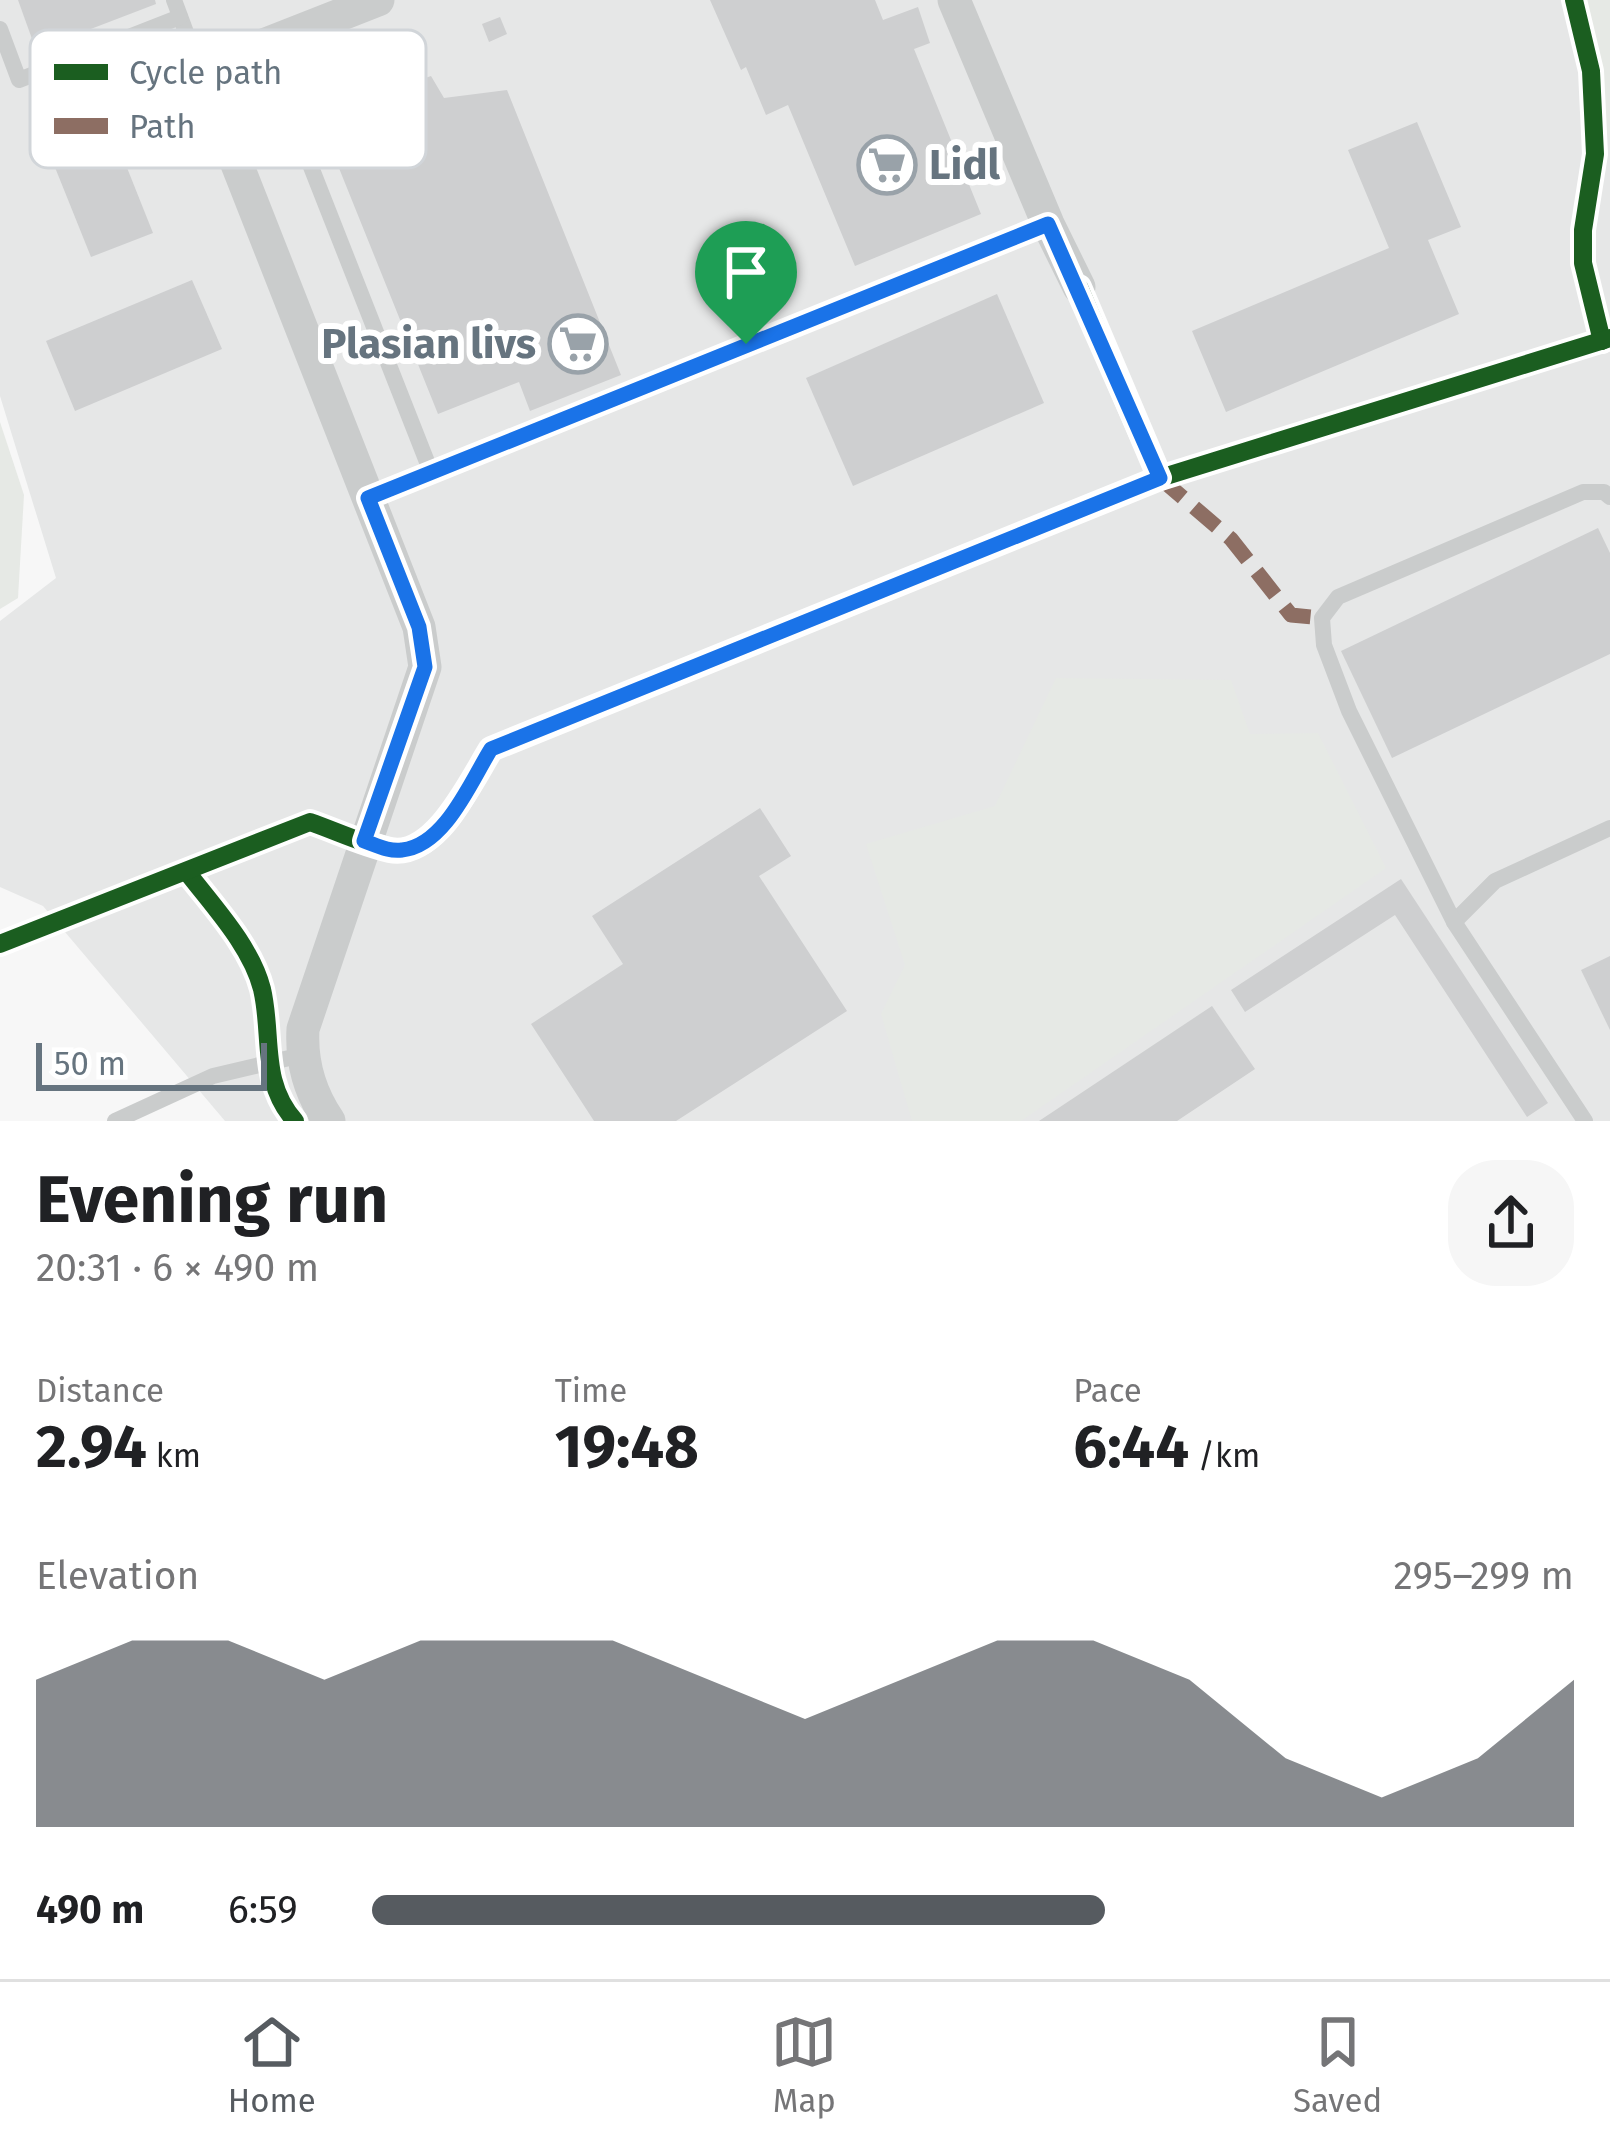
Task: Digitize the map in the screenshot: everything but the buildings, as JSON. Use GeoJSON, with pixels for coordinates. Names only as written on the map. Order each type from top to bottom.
{"type":"FeatureCollection","features":[{"type":"Feature","properties":{"kind":"street"},"geometry":{"type":"LineString","coordinates":[[304,30],[378,0]]}},
{"type":"Feature","properties":{"kind":"street"},"geometry":{"type":"LineString","coordinates":[[954,0],[1079,287]]}},
{"type":"Feature","properties":{"kind":"street"},"geometry":{"type":"LineString","coordinates":[[238,168],[419,627],[425,667],[303,1029],[302,1055],[316,1101],[329,1121]]}},
{"type":"Feature","properties":{"kind":"lane"},"geometry":{"type":"LineString","coordinates":[[129,30],[177,8]]}},
{"type":"Feature","properties":{"kind":"lane"},"geometry":{"type":"LineString","coordinates":[[0,28],[20,80],[30,75]]}},
{"type":"Feature","properties":{"kind":"lane"},"geometry":{"type":"LineString","coordinates":[[311,168],[431,472]]}},
{"type":"Feature","properties":{"kind":"lane"},"geometry":{"type":"LineString","coordinates":[[368,498],[1048,224]]}},
{"type":"Feature","properties":{"kind":"lane"},"geometry":{"type":"LineString","coordinates":[[1585,1121],[1454,922],[1349,711],[1324,645],[1322,618],[1338,597],[1583,492],[1604,492],[1610,497]]}},
{"type":"Feature","properties":{"kind":"lane"},"geometry":{"type":"LineString","coordinates":[[1454,922],[1495,881],[1610,828]]}},
{"type":"Feature","properties":{"kind":"lane"},"geometry":{"type":"LineString","coordinates":[[115,1121],[213,1076],[302,1055]]}},
{"type":"Feature","properties":{"kind":"shaded area"},"geometry":{"type":"Polygon","coordinates":[[[0,0],[1580,0],[1610,75],[1610,1121],[225,1121],[43,906],[0,887],[0,621],[56,578],[0,396],[0,0]]]}},
{"type":"Feature","properties":{"kind":"shaded area"},"geometry":{"type":"Polygon","coordinates":[[[1581,0],[1610,0],[1610,141],[1604,128],[1601,84],[1581,0]]]}},
{"type":"Feature","properties":{"kind":"shaded area"},"geometry":{"type":"Polygon","coordinates":[[[0,422],[24,495],[18,598],[0,609],[0,422]]]}},
{"type":"Feature","properties":{"kind":"shaded area"},"geometry":{"type":"Polygon","coordinates":[[[1056,678],[1231,680],[1250,734],[1318,733],[1386,868],[1021,1121],[912,1121],[881,1014],[905,965],[866,844],[995,806],[1056,678]]]}},
{"type":"Feature","properties":{"kind":"marked path"},"geometry":{"type":"LineString","coordinates":[[1160,478],[1231,539],[1291,615],[1322,618]]}},
{"type":"Feature","properties":{"kind":"cycle path"},"geometry":{"type":"LineString","coordinates":[[1574,0],[1591,71],[1595,154],[1583,230],[1583,263],[1602,341]]}},
{"type":"Feature","properties":{"kind":"cycle path"},"geometry":{"type":"LineString","coordinates":[[1079,287],[1160,478]]}},
{"type":"Feature","properties":{"kind":"cycle path"},"geometry":{"type":"LineString","coordinates":[[0,944],[310,822],[390,850],[406,850],[422,843],[450,815],[491,749],[1160,478],[1610,338]]}},
{"type":"Feature","properties":{"kind":"cycle path"},"geometry":{"type":"LineString","coordinates":[[187,872],[230,927],[257,973],[272,1074],[295,1121]]}},
{"type":"Feature","properties":{"kind":"place","name":"Lidl"},"geometry":{"type":"Point","coordinates":[887,165]}},
{"type":"Feature","properties":{"kind":"place","name":"Plasian livs"},"geometry":{"type":"Point","coordinates":[578,344]}},
{"type":"Feature","properties":{"kind":"route"},"geometry":{"type":"LineString","coordinates":[[1048,224],[1160,478],[491,749],[441,826],[425,842],[392,850],[364,841],[425,667],[419,627],[368,498],[746,344],[1048,224]]}}]}
